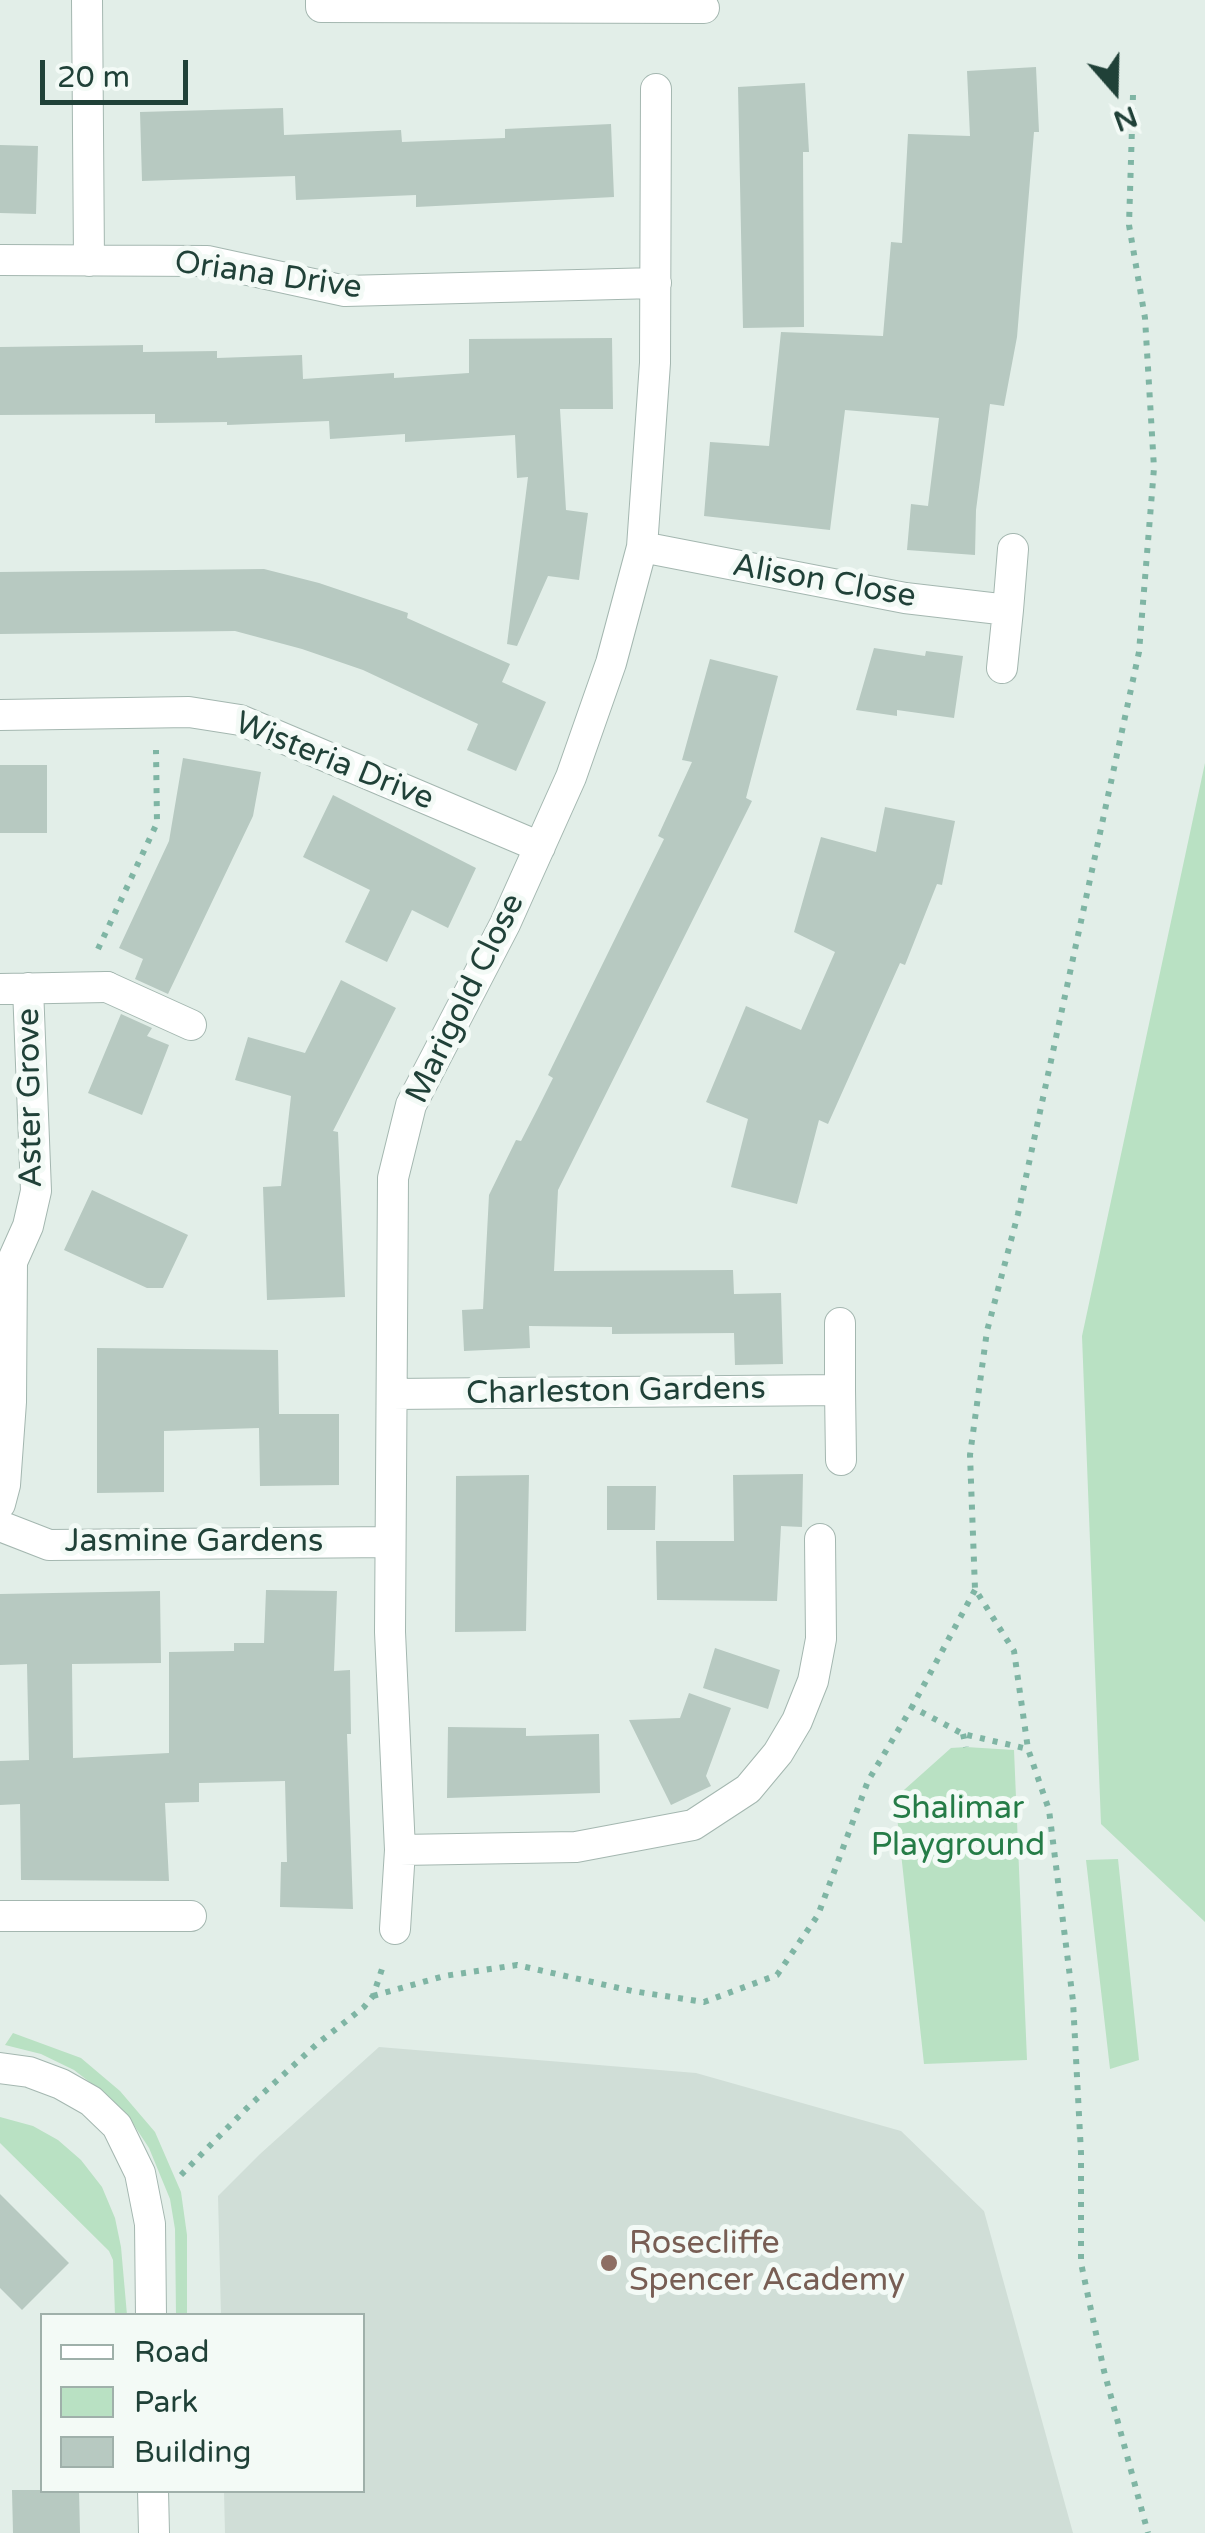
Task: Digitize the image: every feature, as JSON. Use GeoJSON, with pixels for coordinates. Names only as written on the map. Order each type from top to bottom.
{"type":"FeatureCollection","features":[{"type":"Feature","properties":{"kind":"street"},"geometry":{"type":"LineString","coordinates":[[87,0],[90,261]]}},
{"type":"Feature","properties":{"kind":"street"},"geometry":{"type":"LineString","coordinates":[[322,0],[321,7],[704,8]]}},
{"type":"Feature","properties":{"kind":"street","name":"Marigold Close"},"geometry":{"type":"LineString","coordinates":[[396,1929],[400,1850],[390,1632],[393,1178],[411,1105],[571,777],[611,662],[642,547],[655,363],[656,88]]}},
{"type":"Feature","properties":{"kind":"street","name":"Oriana Drive"},"geometry":{"type":"LineString","coordinates":[[0,260],[207,261],[345,291],[656,283]]}},
{"type":"Feature","properties":{"kind":"street","name":"Alison Close"},"geometry":{"type":"LineString","coordinates":[[642,547],[905,598],[1008,610]]}},
{"type":"Feature","properties":{"kind":"street"},"geometry":{"type":"LineString","coordinates":[[1002,668],[1013,549]]}},
{"type":"Feature","properties":{"kind":"street","name":"Wisteria Drive"},"geometry":{"type":"LineString","coordinates":[[0,715],[189,712],[240,720],[540,847]]}},
{"type":"Feature","properties":{"kind":"street","name":"Aster Grove"},"geometry":{"type":"LineString","coordinates":[[0,1504],[10,1402],[12,1262],[28,1226],[36,1191],[14,988],[106,987],[191,1026]]}},
{"type":"Feature","properties":{"kind":"street"},"geometry":{"type":"LineString","coordinates":[[840,1323],[841,1460]]}},
{"type":"Feature","properties":{"kind":"street","name":"Charleston Gardens"},"geometry":{"type":"LineString","coordinates":[[392,1394],[840,1390]]}},
{"type":"Feature","properties":{"kind":"street","name":"Jasmine Gardens"},"geometry":{"type":"LineString","coordinates":[[0,1526],[50,1544],[390,1542]]}},
{"type":"Feature","properties":{"kind":"street"},"geometry":{"type":"LineString","coordinates":[[400,1850],[576,1847],[693,1825],[748,1789],[778,1753],[797,1721],[813,1680],[821,1639],[820,1539]]}},
{"type":"Feature","properties":{"kind":"street"},"geometry":{"type":"LineString","coordinates":[[0,1916],[191,1916]]}},
{"type":"Feature","properties":{"kind":"street"},"geometry":{"type":"LineString","coordinates":[[0,2068],[29,2072],[61,2084],[117,2126],[140,2174],[150,2224],[151,2313]]}},
{"type":"Feature","properties":{"kind":"street"},"geometry":{"type":"LineString","coordinates":[[153,2493],[154,2533]]}},
{"type":"Feature","properties":{"kind":"path"},"geometry":{"type":"LineString","coordinates":[[1133,95],[1129,225],[1145,318],[1154,468],[1140,652],[1018,1214],[987,1331],[970,1455],[975,1589],[1014,1651],[1028,1749],[1049,1810],[1073,2000],[1081,2153],[1080,2263],[1104,2371],[1148,2533]]}},
{"type":"Feature","properties":{"kind":"path"},"geometry":{"type":"LineString","coordinates":[[106,987],[106,966],[94,966],[94,958],[157,824],[156,744]]}},
{"type":"Feature","properties":{"kind":"path"},"geometry":{"type":"LineString","coordinates":[[146,2206],[249,2106],[373,1996],[444,1976],[516,1964],[632,1991],[704,2002],[777,1975],[818,1915],[868,1781],[975,1589]]}},
{"type":"Feature","properties":{"kind":"path"},"geometry":{"type":"LineString","coordinates":[[912,1707],[963,1734],[1028,1749]]}},
{"type":"Feature","properties":{"kind":"path"},"geometry":{"type":"LineString","coordinates":[[963,1734],[966,1747]]}},
{"type":"Feature","properties":{"kind":"path"},"geometry":{"type":"LineString","coordinates":[[373,1996],[396,1929]]}},
{"type":"Feature","properties":{"kind":"shaded area","name":"Rosecliffe Spencer Academy"},"geometry":{"type":"Polygon","coordinates":[[[379,2047],[696,2073],[901,2131],[984,2211],[1073,2533],[225,2533],[224,2493],[365,2493],[365,2313],[221,2313],[218,2196],[379,2047]]]}},
{"type":"Feature","properties":{"kind":"green space"},"geometry":{"type":"Polygon","coordinates":[[[1205,763],[1205,1922],[1101,1824],[1082,1336],[1205,763]]]}},
{"type":"Feature","properties":{"kind":"green space","name":"Shalimar Playground"},"geometry":{"type":"Polygon","coordinates":[[[951,1748],[1014,1750],[1027,2060],[924,2064],[895,1798],[951,1748]]]}},
{"type":"Feature","properties":{"kind":"green space"},"geometry":{"type":"Polygon","coordinates":[[[1118,1859],[1139,2060],[1110,2069],[1086,1860],[1118,1859]]]}},
{"type":"Feature","properties":{"kind":"green space"},"geometry":{"type":"Polygon","coordinates":[[[13,2033],[81,2058],[120,2091],[155,2132],[181,2192],[187,2235],[187,2313],[176,2313],[175,2229],[170,2199],[149,2148],[130,2119],[74,2070],[41,2054],[5,2045],[13,2033]]]}},
{"type":"Feature","properties":{"kind":"green space"},"geometry":{"type":"Polygon","coordinates":[[[0,2117],[33,2126],[58,2140],[81,2160],[102,2187],[115,2218],[121,2247],[127,2313],[115,2313],[113,2260],[109,2251],[0,2143],[0,2117]]]}},
{"type":"Feature","properties":{"kind":"building"},"geometry":{"type":"Polygon","coordinates":[[[1036,67],[1039,132],[1034,132],[1017,337],[1004,406],[990,404],[976,510],[975,555],[907,550],[911,504],[928,506],[939,418],[845,410],[830,530],[704,516],[710,442],[769,446],[781,332],[883,336],[891,242],[902,243],[908,134],[970,136],[967,71],[1036,67]]]}},
{"type":"Feature","properties":{"kind":"building"},"geometry":{"type":"Polygon","coordinates":[[[805,83],[809,152],[803,152],[804,327],[743,328],[738,87],[805,83]]]}},
{"type":"Feature","properties":{"kind":"building"},"geometry":{"type":"Polygon","coordinates":[[[283,108],[284,135],[401,130],[402,142],[505,138],[505,129],[611,124],[614,197],[416,207],[416,195],[296,200],[295,176],[142,181],[140,112],[283,108]]]}},
{"type":"Feature","properties":{"kind":"building"},"geometry":{"type":"Polygon","coordinates":[[[0,145],[38,146],[36,214],[0,213],[0,145]]]}},
{"type":"Feature","properties":{"kind":"building"},"geometry":{"type":"Polygon","coordinates":[[[612,338],[613,409],[560,409],[566,510],[588,513],[579,580],[548,576],[517,646],[507,644],[528,477],[517,478],[515,435],[405,442],[405,434],[330,439],[329,421],[227,425],[155,423],[155,414],[0,415],[0,347],[143,345],[143,352],[217,351],[217,358],[302,355],[303,379],[394,373],[394,378],[469,373],[469,339],[612,338]]]}},
{"type":"Feature","properties":{"kind":"building"},"geometry":{"type":"Polygon","coordinates":[[[264,569],[408,613],[407,618],[510,664],[502,682],[546,702],[516,771],[467,750],[478,724],[363,670],[235,631],[0,634],[0,572],[264,569]]]}},
{"type":"Feature","properties":{"kind":"building"},"geometry":{"type":"Polygon","coordinates":[[[874,648],[925,656],[926,651],[963,656],[954,718],[897,710],[897,716],[856,710],[874,648]]]}},
{"type":"Feature","properties":{"kind":"building"},"geometry":{"type":"Polygon","coordinates":[[[710,659],[778,676],[746,798],[752,801],[558,1190],[554,1271],[733,1270],[734,1294],[781,1293],[783,1364],[735,1365],[734,1333],[612,1334],[612,1327],[529,1326],[530,1348],[464,1351],[462,1310],[483,1309],[489,1195],[553,1078],[548,1075],[664,839],[658,836],[692,762],[682,760],[710,659]]]}},
{"type":"Feature","properties":{"kind":"building"},"geometry":{"type":"Polygon","coordinates":[[[183,758],[261,772],[253,816],[168,994],[135,979],[143,959],[119,948],[169,841],[183,758]]]}},
{"type":"Feature","properties":{"kind":"building"},"geometry":{"type":"Polygon","coordinates":[[[0,765],[47,765],[47,833],[0,833],[0,765]]]}},
{"type":"Feature","properties":{"kind":"building"},"geometry":{"type":"Polygon","coordinates":[[[333,795],[476,868],[448,928],[412,910],[387,962],[345,942],[370,890],[303,857],[333,795]]]}},
{"type":"Feature","properties":{"kind":"building"},"geometry":{"type":"Polygon","coordinates":[[[885,807],[955,821],[942,885],[937,884],[905,965],[900,963],[828,1124],[819,1120],[797,1204],[731,1187],[748,1119],[706,1102],[746,1006],[801,1030],[835,952],[794,932],[821,837],[876,852],[885,807]]]}},
{"type":"Feature","properties":{"kind":"building"},"geometry":{"type":"Polygon","coordinates":[[[341,980],[396,1008],[333,1131],[338,1132],[345,1297],[267,1300],[263,1187],[281,1186],[291,1096],[235,1080],[248,1037],[305,1053],[341,980]]]}},
{"type":"Feature","properties":{"kind":"building"},"geometry":{"type":"Polygon","coordinates":[[[121,1014],[152,1028],[147,1036],[169,1045],[142,1115],[88,1093],[121,1014]]]}},
{"type":"Feature","properties":{"kind":"building"},"geometry":{"type":"Polygon","coordinates":[[[92,1190],[188,1235],[163,1288],[147,1288],[64,1250],[92,1190]]]}},
{"type":"Feature","properties":{"kind":"building"},"geometry":{"type":"Polygon","coordinates":[[[97,1348],[278,1350],[279,1414],[339,1414],[339,1485],[260,1486],[259,1428],[164,1431],[164,1492],[97,1493],[97,1348]]]}},
{"type":"Feature","properties":{"kind":"building"},"geometry":{"type":"Polygon","coordinates":[[[803,1474],[802,1527],[781,1526],[777,1601],[657,1600],[656,1541],[734,1541],[733,1475],[803,1474]]]}},
{"type":"Feature","properties":{"kind":"building"},"geometry":{"type":"Polygon","coordinates":[[[529,1475],[526,1631],[455,1632],[456,1476],[529,1475]]]}},
{"type":"Feature","properties":{"kind":"building"},"geometry":{"type":"Polygon","coordinates":[[[607,1486],[656,1486],[655,1530],[607,1530],[607,1486]]]}},
{"type":"Feature","properties":{"kind":"building"},"geometry":{"type":"Polygon","coordinates":[[[266,1590],[337,1591],[334,1671],[350,1670],[351,1734],[347,1734],[353,1909],[280,1907],[281,1862],[287,1862],[285,1781],[199,1783],[199,1802],[165,1803],[169,1881],[21,1880],[20,1804],[0,1805],[0,1761],[29,1760],[27,1664],[0,1665],[0,1594],[160,1591],[161,1663],[72,1664],[73,1758],[169,1753],[169,1652],[234,1651],[234,1643],[264,1643],[266,1590]]]}},
{"type":"Feature","properties":{"kind":"building"},"geometry":{"type":"Polygon","coordinates":[[[715,1648],[780,1670],[768,1709],[703,1688],[715,1648]]]}},
{"type":"Feature","properties":{"kind":"building"},"geometry":{"type":"Polygon","coordinates":[[[689,1693],[731,1708],[706,1776],[711,1786],[671,1805],[629,1720],[680,1718],[689,1693]]]}},
{"type":"Feature","properties":{"kind":"building"},"geometry":{"type":"Polygon","coordinates":[[[448,1727],[526,1728],[526,1736],[599,1734],[600,1793],[447,1798],[448,1727]]]}},
{"type":"Feature","properties":{"kind":"building"},"geometry":{"type":"Polygon","coordinates":[[[0,2194],[69,2263],[22,2310],[0,2288],[0,2194]]]}},
{"type":"Feature","properties":{"kind":"building"},"geometry":{"type":"Polygon","coordinates":[[[12,2490],[79,2493],[80,2533],[13,2533],[12,2490]]]}},
{"type":"Feature","properties":{"kind":"place","name":"Rosecliffe Spencer Academy"},"geometry":{"type":"Point","coordinates":[609,2263]}}]}
